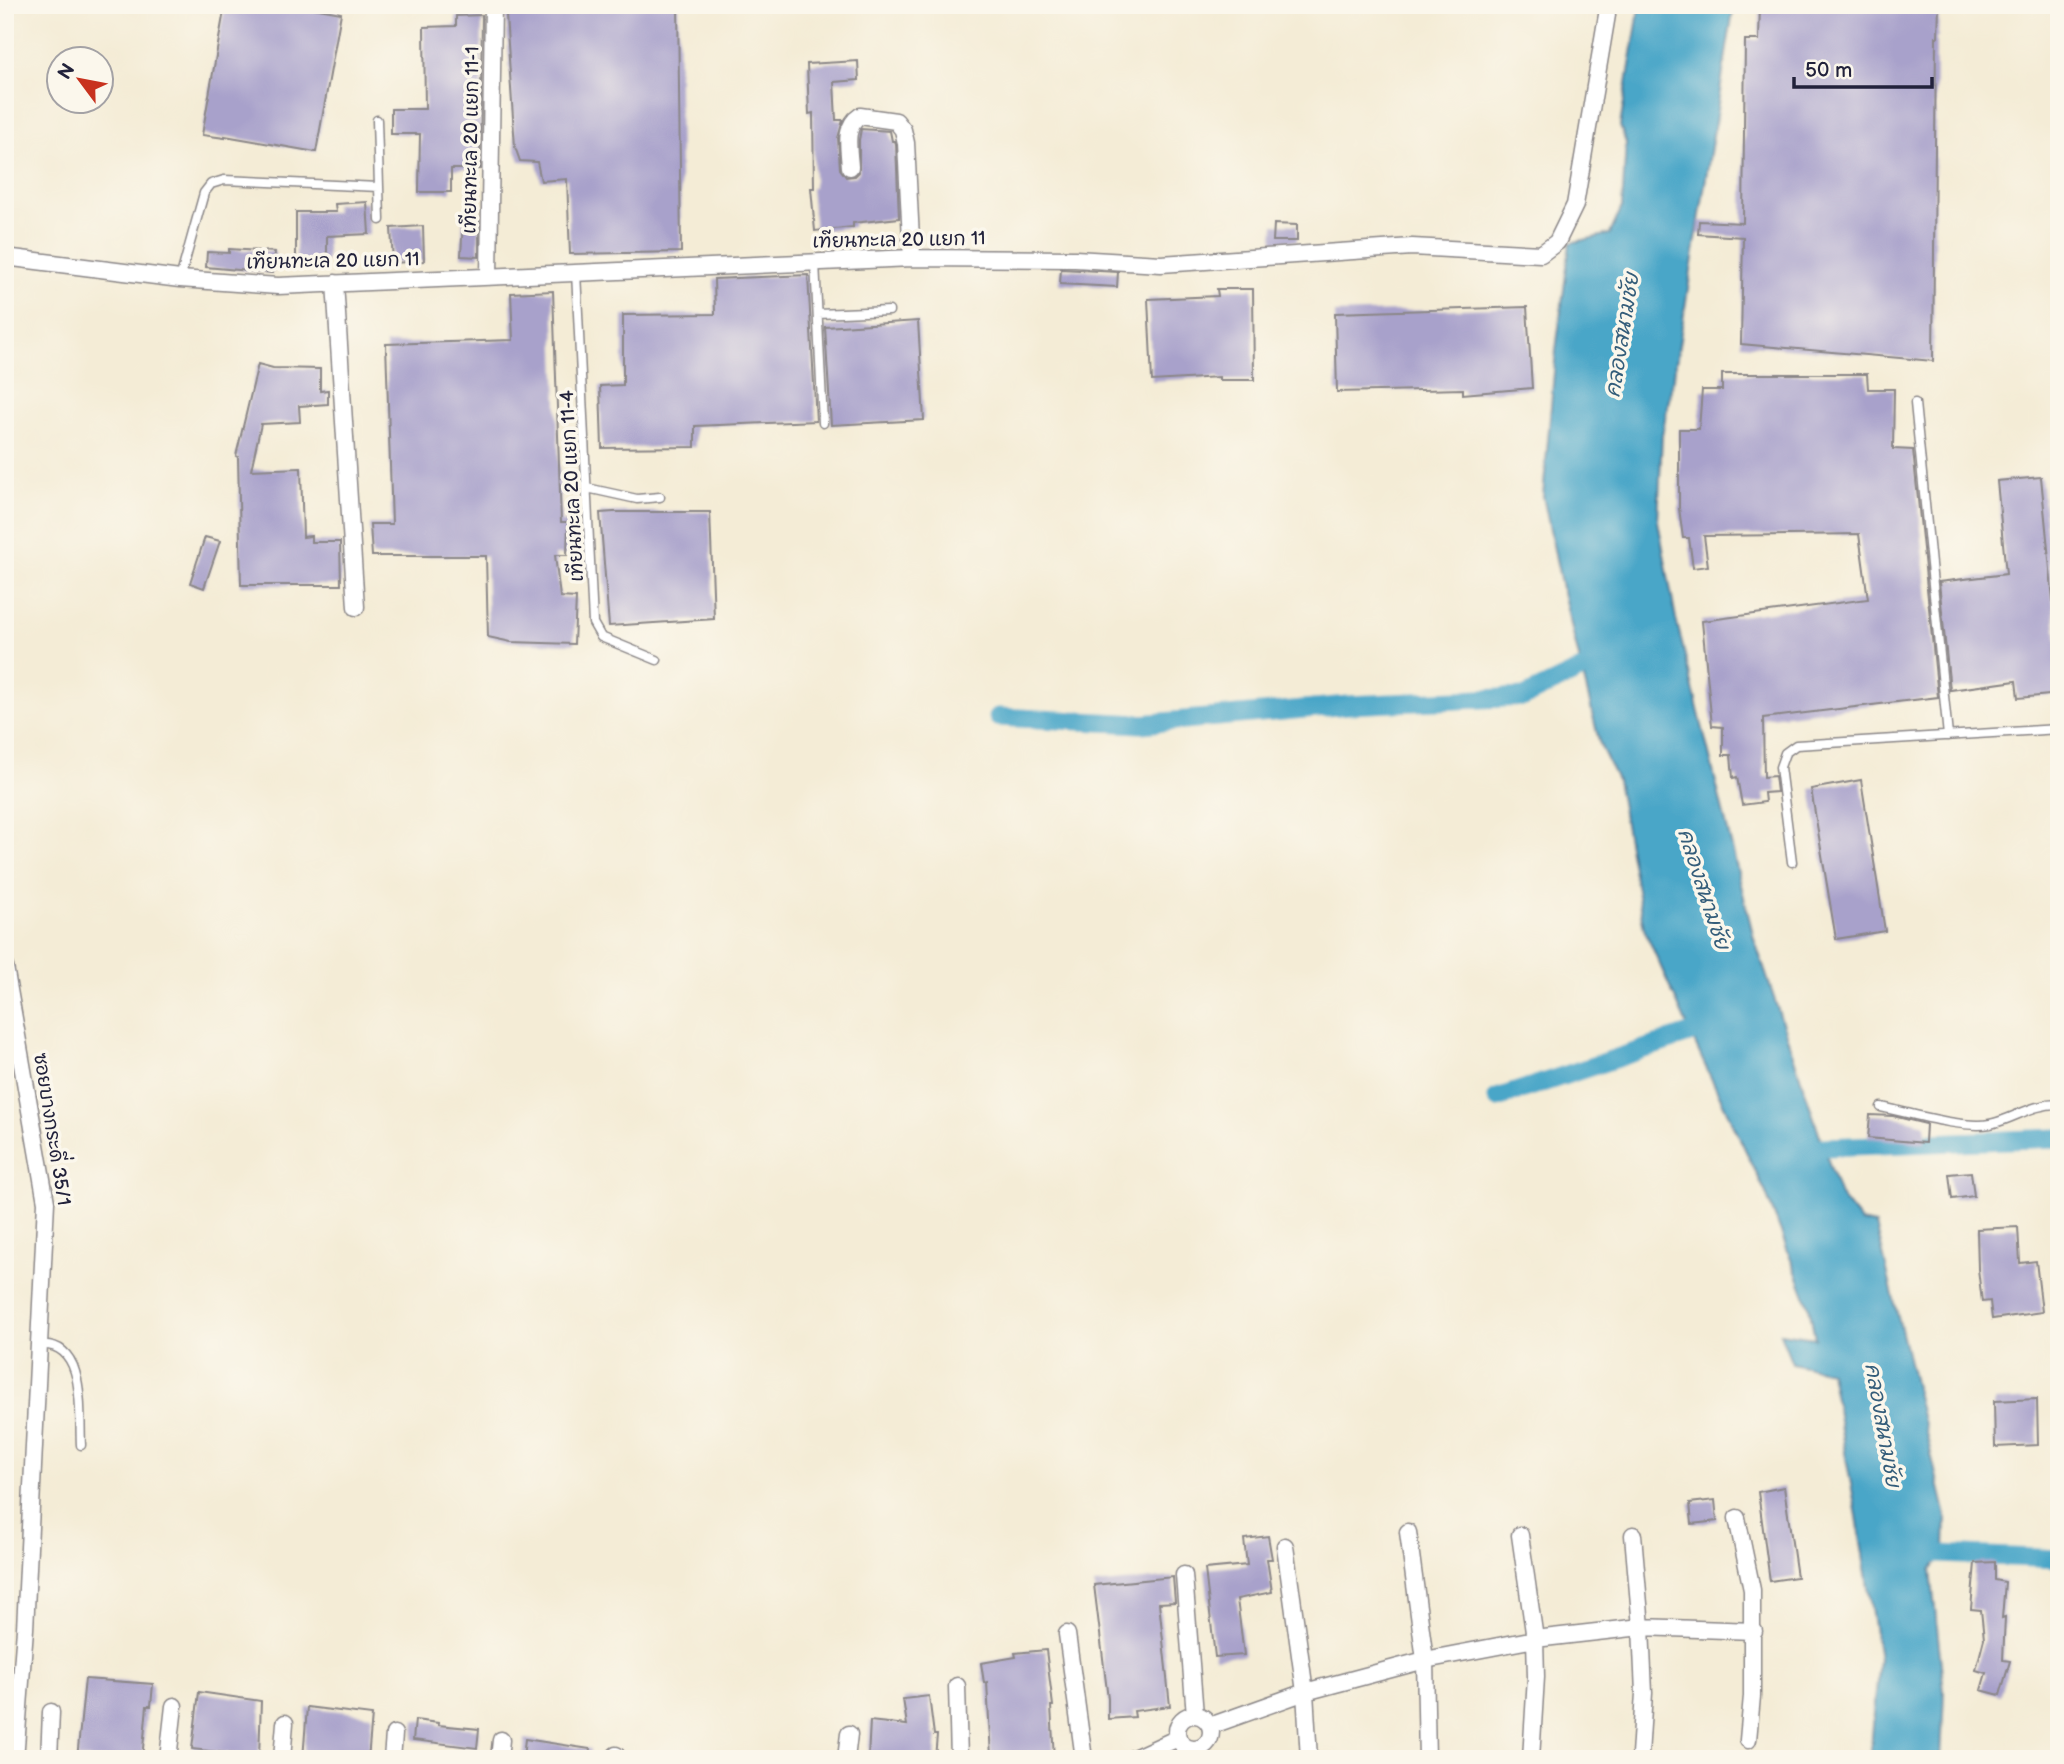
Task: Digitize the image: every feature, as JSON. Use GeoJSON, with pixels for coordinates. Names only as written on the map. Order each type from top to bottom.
{"type":"FeatureCollection","features":[{"type":"Feature","properties":{"kind":"street","name":"เทียนทะเล 20 แยก 11-1"},"geometry":{"type":"LineString","coordinates":[[489,276],[493,5]]}},
{"type":"Feature","properties":{"kind":"street","name":"เทียนทะเล 20 แยก 11"},"geometry":{"type":"LineString","coordinates":[[5,257],[180,279],[278,286],[912,258],[1075,259],[1161,264],[1412,247],[1541,254],[1557,242],[1575,205],[1607,15]]}},
{"type":"Feature","properties":{"kind":"street"},"geometry":{"type":"LineString","coordinates":[[850,167],[849,129],[853,120],[860,116],[896,121],[904,130],[912,258]]}},
{"type":"Feature","properties":{"kind":"street"},"geometry":{"type":"LineString","coordinates":[[335,283],[356,607]]}},
{"type":"Feature","properties":{"kind":"street","name":"ซอยบางกระดี่ 35/1"},"geometry":{"type":"LineString","coordinates":[[5,967],[46,1202],[25,1629],[15,1759]]}},
{"type":"Feature","properties":{"kind":"street"},"geometry":{"type":"LineString","coordinates":[[1737,1518],[1752,1590],[1754,1631],[1748,1740]]}},
{"type":"Feature","properties":{"kind":"street"},"geometry":{"type":"LineString","coordinates":[[1408,1532],[1425,1660],[1427,1759]]}},
{"type":"Feature","properties":{"kind":"street"},"geometry":{"type":"LineString","coordinates":[[1520,1535],[1535,1639],[1536,1677],[1531,1759]]}},
{"type":"Feature","properties":{"kind":"street"},"geometry":{"type":"LineString","coordinates":[[1633,1535],[1642,1627],[1644,1693],[1640,1755]]}},
{"type":"Feature","properties":{"kind":"street"},"geometry":{"type":"LineString","coordinates":[[1285,1546],[1305,1692],[1309,1759]]}},
{"type":"Feature","properties":{"kind":"street"},"geometry":{"type":"LineString","coordinates":[[1184,1575],[1195,1715]]}},
{"type":"Feature","properties":{"kind":"street"},"geometry":{"type":"LineString","coordinates":[[1210,1726],[1305,1692],[1425,1660],[1535,1639],[1642,1627],[1754,1631]]}},
{"type":"Feature","properties":{"kind":"street"},"geometry":{"type":"LineString","coordinates":[[1067,1634],[1084,1759]]}},
{"type":"Feature","properties":{"kind":"street"},"geometry":{"type":"LineString","coordinates":[[957,1686],[959,1759]]}},
{"type":"Feature","properties":{"kind":"street"},"geometry":{"type":"LineString","coordinates":[[168,1759],[174,1706]]}},
{"type":"Feature","properties":{"kind":"street"},"geometry":{"type":"LineString","coordinates":[[49,1759],[51,1712]]}},
{"type":"Feature","properties":{"kind":"street"},"geometry":{"type":"LineString","coordinates":[[1195,1715],[1207,1720],[1211,1734],[1208,1742],[1195,1754],[1178,1738],[1179,1725],[1188,1716],[1195,1715]]}},
{"type":"Feature","properties":{"kind":"street"},"geometry":{"type":"LineString","coordinates":[[282,1759],[285,1723]]}},
{"type":"Feature","properties":{"kind":"street"},"geometry":{"type":"LineString","coordinates":[[392,1759],[394,1734]]}},
{"type":"Feature","properties":{"kind":"street"},"geometry":{"type":"LineString","coordinates":[[846,1759],[849,1734]]}},
{"type":"Feature","properties":{"kind":"street"},"geometry":{"type":"LineString","coordinates":[[1132,1759],[1178,1738]]}},
{"type":"Feature","properties":{"kind":"street"},"geometry":{"type":"LineString","coordinates":[[499,1759],[501,1740]]}},
{"type":"Feature","properties":{"kind":"lane"},"geometry":{"type":"LineString","coordinates":[[377,120],[380,220]]}},
{"type":"Feature","properties":{"kind":"lane"},"geometry":{"type":"LineString","coordinates":[[180,279],[200,204],[211,184],[224,180],[379,187]]}},
{"type":"Feature","properties":{"kind":"lane"},"geometry":{"type":"LineString","coordinates":[[815,262],[823,423]]}},
{"type":"Feature","properties":{"kind":"lane","name":"เทียนทะเล 20 แยก 11-4"},"geometry":{"type":"LineString","coordinates":[[576,271],[593,623],[601,637],[657,660]]}},
{"type":"Feature","properties":{"kind":"lane"},"geometry":{"type":"LineString","coordinates":[[818,314],[889,311]]}},
{"type":"Feature","properties":{"kind":"lane"},"geometry":{"type":"LineString","coordinates":[[1915,403],[1948,736]]}},
{"type":"Feature","properties":{"kind":"lane"},"geometry":{"type":"LineString","coordinates":[[587,488],[637,499],[660,497]]}},
{"type":"Feature","properties":{"kind":"lane"},"geometry":{"type":"LineString","coordinates":[[1791,862],[1780,767],[1785,753],[1796,745],[2059,729]]}},
{"type":"Feature","properties":{"kind":"lane"},"geometry":{"type":"LineString","coordinates":[[1881,1107],[1971,1124],[1990,1124],[2043,1104],[2059,1104]]}},
{"type":"Feature","properties":{"kind":"lane"},"geometry":{"type":"LineString","coordinates":[[40,1345],[53,1344],[63,1350],[72,1362],[78,1384],[81,1445]]}},
{"type":"Feature","properties":{"kind":"water","name":"คลองสนามชัย"},"geometry":{"type":"Polygon","coordinates":[[[1640,5],[1734,5],[1662,435],[1658,521],[1676,619],[1754,938],[1840,1196],[1861,1222],[1876,1225],[1946,1516],[1945,1550],[1931,1571],[1944,1692],[1941,1759],[1870,1759],[1879,1659],[1857,1516],[1830,1372],[1792,1363],[1780,1333],[1815,1338],[1809,1306],[1765,1191],[1644,929],[1617,780],[1600,745],[1543,496],[1556,350],[1570,243],[1610,234],[1622,207],[1626,143],[1620,126],[1640,5]]]}},
{"type":"Feature","properties":{"kind":"building"},"geometry":{"type":"Polygon","coordinates":[[[225,5],[297,5],[341,13],[316,152],[225,136],[202,135],[225,5]]]}},
{"type":"Feature","properties":{"kind":"building"},"geometry":{"type":"Polygon","coordinates":[[[510,5],[678,5],[681,252],[570,254],[567,179],[541,181],[537,162],[520,161],[515,147],[506,15],[510,15],[510,5]]]}},
{"type":"Feature","properties":{"kind":"building"},"geometry":{"type":"Polygon","coordinates":[[[1760,5],[1939,5],[1936,37],[1933,361],[1741,344],[1743,237],[1698,234],[1699,221],[1743,223],[1745,40],[1759,40],[1760,5]]]}},
{"type":"Feature","properties":{"kind":"building"},"geometry":{"type":"Polygon","coordinates":[[[482,15],[480,169],[451,169],[451,192],[419,192],[420,134],[391,134],[391,109],[425,109],[424,27],[456,26],[456,16],[482,15]]]}},
{"type":"Feature","properties":{"kind":"building"},"geometry":{"type":"Polygon","coordinates":[[[858,61],[859,80],[834,82],[836,120],[843,120],[838,138],[840,169],[846,177],[855,176],[859,172],[861,129],[890,131],[892,141],[896,144],[899,218],[815,231],[811,188],[814,188],[813,113],[809,114],[807,64],[858,61]]]}},
{"type":"Feature","properties":{"kind":"building"},"geometry":{"type":"Polygon","coordinates":[[[367,202],[369,234],[327,236],[327,261],[296,261],[296,212],[336,212],[335,204],[367,202]]]}},
{"type":"Feature","properties":{"kind":"building"},"geometry":{"type":"Polygon","coordinates":[[[463,220],[479,221],[479,257],[461,256],[463,220]]]}},
{"type":"Feature","properties":{"kind":"building"},"geometry":{"type":"Polygon","coordinates":[[[1274,224],[1297,225],[1297,241],[1273,241],[1274,224]]]}},
{"type":"Feature","properties":{"kind":"building"},"geometry":{"type":"Polygon","coordinates":[[[423,226],[424,261],[393,263],[391,228],[423,226]]]}},
{"type":"Feature","properties":{"kind":"building"},"geometry":{"type":"Polygon","coordinates":[[[229,249],[275,252],[273,273],[206,267],[207,252],[229,253],[229,249]]]}},
{"type":"Feature","properties":{"kind":"building"},"geometry":{"type":"Polygon","coordinates":[[[1061,269],[1118,272],[1117,287],[1060,284],[1061,269]]]}},
{"type":"Feature","properties":{"kind":"building"},"geometry":{"type":"Polygon","coordinates":[[[808,275],[816,421],[695,426],[695,447],[602,448],[600,386],[623,385],[623,315],[715,314],[714,279],[808,275]]]}},
{"type":"Feature","properties":{"kind":"building"},"geometry":{"type":"Polygon","coordinates":[[[1217,289],[1253,289],[1254,380],[1219,380],[1219,377],[1152,381],[1148,299],[1218,296],[1217,289]]]}},
{"type":"Feature","properties":{"kind":"building"},"geometry":{"type":"Polygon","coordinates":[[[553,291],[561,522],[568,522],[567,555],[555,555],[560,597],[576,598],[574,644],[511,642],[488,637],[486,556],[372,556],[370,524],[392,524],[386,344],[513,340],[511,293],[553,291]]]}},
{"type":"Feature","properties":{"kind":"building"},"geometry":{"type":"Polygon","coordinates":[[[1527,307],[1532,388],[1463,394],[1463,389],[1337,392],[1335,313],[1527,307]]]}},
{"type":"Feature","properties":{"kind":"building"},"geometry":{"type":"Polygon","coordinates":[[[918,321],[924,420],[831,425],[825,327],[918,321]]]}},
{"type":"Feature","properties":{"kind":"building"},"geometry":{"type":"Polygon","coordinates":[[[258,364],[273,368],[320,369],[320,391],[328,390],[328,404],[299,406],[300,422],[261,424],[251,470],[301,468],[303,537],[311,536],[311,542],[340,542],[341,585],[241,585],[236,456],[258,364]]]}},
{"type":"Feature","properties":{"kind":"building"},"geometry":{"type":"Polygon","coordinates":[[[1722,374],[1867,374],[1868,389],[1894,389],[1893,449],[1913,450],[1938,697],[1763,718],[1764,777],[1775,776],[1777,792],[1764,793],[1765,802],[1742,805],[1737,777],[1733,778],[1731,755],[1723,755],[1723,727],[1712,726],[1702,621],[1868,599],[1859,534],[1704,536],[1708,566],[1693,568],[1689,538],[1683,538],[1679,508],[1679,429],[1699,429],[1702,390],[1722,390],[1722,374]]]}},
{"type":"Feature","properties":{"kind":"building"},"geometry":{"type":"Polygon","coordinates":[[[2041,477],[2059,662],[2059,694],[2018,698],[2016,681],[1950,690],[1939,582],[2006,574],[1997,481],[2041,477]]]}},
{"type":"Feature","properties":{"kind":"building"},"geometry":{"type":"Polygon","coordinates":[[[710,512],[714,619],[609,626],[600,513],[710,512]]]}},
{"type":"Feature","properties":{"kind":"building"},"geometry":{"type":"Polygon","coordinates":[[[205,537],[220,541],[204,588],[190,583],[205,537]]]}},
{"type":"Feature","properties":{"kind":"building"},"geometry":{"type":"Polygon","coordinates":[[[1861,780],[1885,931],[1836,939],[1811,789],[1861,780]]]}},
{"type":"Feature","properties":{"kind":"building"},"geometry":{"type":"Polygon","coordinates":[[[1870,1115],[1893,1116],[1926,1124],[1925,1143],[1868,1138],[1870,1115]]]}},
{"type":"Feature","properties":{"kind":"building"},"geometry":{"type":"Polygon","coordinates":[[[1971,1172],[1974,1196],[1952,1199],[1949,1174],[1971,1172]]]}},
{"type":"Feature","properties":{"kind":"building"},"geometry":{"type":"Polygon","coordinates":[[[2018,1227],[2020,1263],[2036,1261],[2042,1312],[1992,1319],[1990,1301],[1982,1302],[1977,1229],[2018,1227]]]}},
{"type":"Feature","properties":{"kind":"building"},"geometry":{"type":"Polygon","coordinates":[[[2037,1399],[2038,1445],[1995,1447],[1994,1401],[2037,1399]]]}},
{"type":"Feature","properties":{"kind":"building"},"geometry":{"type":"Polygon","coordinates":[[[1784,1487],[1797,1577],[1770,1581],[1758,1492],[1784,1487]]]}},
{"type":"Feature","properties":{"kind":"building"},"geometry":{"type":"Polygon","coordinates":[[[1715,1500],[1717,1521],[1692,1524],[1690,1503],[1715,1500]]]}},
{"type":"Feature","properties":{"kind":"building"},"geometry":{"type":"Polygon","coordinates":[[[1268,1536],[1272,1559],[1267,1559],[1272,1592],[1237,1599],[1244,1655],[1215,1657],[1205,1569],[1247,1565],[1244,1539],[1268,1536]]]}},
{"type":"Feature","properties":{"kind":"building"},"geometry":{"type":"Polygon","coordinates":[[[1995,1562],[1995,1580],[2005,1582],[2003,1660],[2010,1661],[2000,1695],[1981,1690],[1986,1673],[1976,1670],[1984,1639],[1981,1610],[1971,1609],[1975,1563],[1995,1562]]]}},
{"type":"Feature","properties":{"kind":"building"},"geometry":{"type":"Polygon","coordinates":[[[1173,1577],[1175,1602],[1159,1603],[1170,1706],[1134,1711],[1135,1717],[1108,1719],[1094,1585],[1173,1577]]]}},
{"type":"Feature","properties":{"kind":"building"},"geometry":{"type":"Polygon","coordinates":[[[1046,1650],[1053,1706],[1054,1759],[1029,1759],[1029,1754],[991,1757],[987,1682],[984,1683],[981,1663],[1016,1657],[1015,1653],[1046,1650]]]}},
{"type":"Feature","properties":{"kind":"building"},"geometry":{"type":"Polygon","coordinates":[[[85,1679],[153,1684],[151,1706],[147,1706],[142,1759],[77,1759],[85,1679]]]}},
{"type":"Feature","properties":{"kind":"building"},"geometry":{"type":"Polygon","coordinates":[[[199,1692],[261,1701],[259,1757],[192,1749],[199,1692]]]}},
{"type":"Feature","properties":{"kind":"building"},"geometry":{"type":"Polygon","coordinates":[[[929,1696],[934,1735],[937,1735],[935,1758],[894,1755],[894,1759],[868,1759],[870,1721],[907,1725],[903,1699],[929,1696]]]}},
{"type":"Feature","properties":{"kind":"building"},"geometry":{"type":"Polygon","coordinates":[[[307,1707],[372,1715],[368,1759],[303,1759],[307,1707]]]}},
{"type":"Feature","properties":{"kind":"building"},"geometry":{"type":"Polygon","coordinates":[[[415,1720],[479,1729],[477,1748],[413,1740],[415,1720]]]}},
{"type":"Feature","properties":{"kind":"building"},"geometry":{"type":"Polygon","coordinates":[[[525,1739],[590,1749],[589,1759],[523,1759],[525,1739]]]}},
{"type":"Feature","properties":{"kind":"waterway"},"geometry":{"type":"LineString","coordinates":[[998,717],[1141,724],[1348,705],[1524,697],[1603,659]]}},
{"type":"Feature","properties":{"kind":"waterway"},"geometry":{"type":"LineString","coordinates":[[1497,1098],[1716,1025]]}},
{"type":"Feature","properties":{"kind":"waterway"},"geometry":{"type":"LineString","coordinates":[[1800,1148],[2059,1138]]}},
{"type":"Feature","properties":{"kind":"waterway"},"geometry":{"type":"LineString","coordinates":[[1916,1553],[2059,1559]]}}]}
